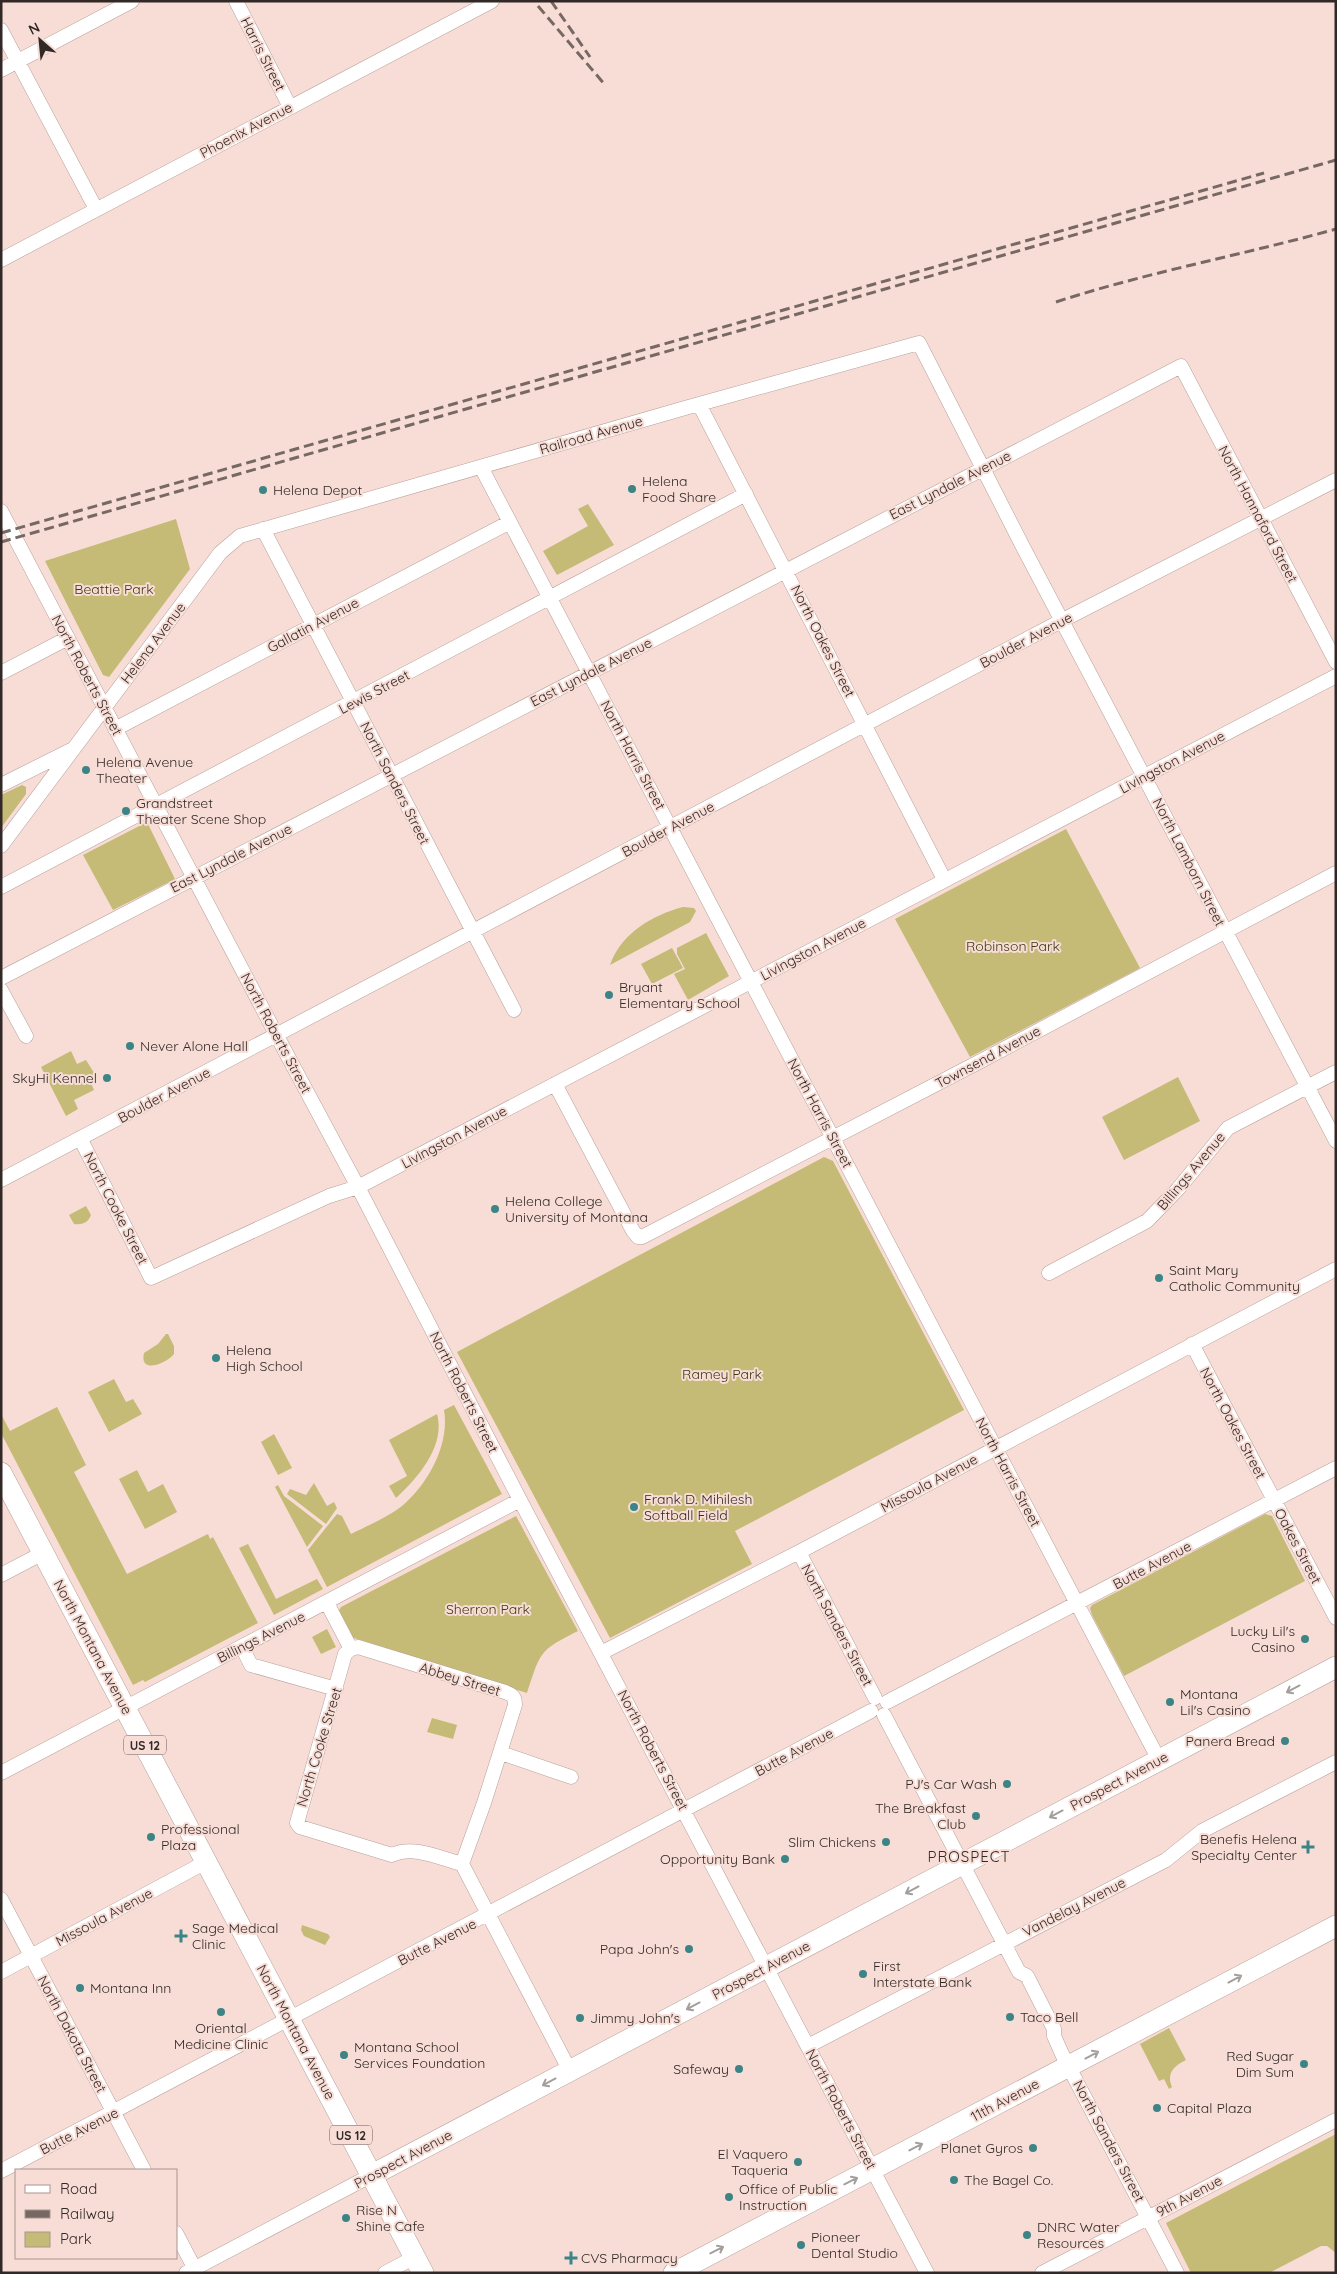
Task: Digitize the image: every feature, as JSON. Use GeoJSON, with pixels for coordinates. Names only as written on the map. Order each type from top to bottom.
{"type":"FeatureCollection","features":[{"type":"Feature","properties":{"kind":"highway","name":"North Montana Avenue"},"geometry":{"type":"LineString","coordinates":[[1,1474],[419,2265]]}},
{"type":"Feature","properties":{"kind":"highway","name":"Prospect Avenue"},"geometry":{"type":"LineString","coordinates":[[372,2175],[1336,1667]]}},
{"type":"Feature","properties":{"kind":"highway","name":"11th Avenue"},"geometry":{"type":"LineString","coordinates":[[675,2272],[1070,2067],[1336,1926]]}},
{"type":"Feature","properties":{"kind":"street"},"geometry":{"type":"LineString","coordinates":[[1,70],[132,1]]}},
{"type":"Feature","properties":{"kind":"street","name":"Harris Street"},"geometry":{"type":"LineString","coordinates":[[236,1],[290,107]]}},
{"type":"Feature","properties":{"kind":"street","name":"Phoenix Avenue"},"geometry":{"type":"LineString","coordinates":[[1,260],[492,1]]}},
{"type":"Feature","properties":{"kind":"street"},"geometry":{"type":"LineString","coordinates":[[1,30],[96,209]]}},
{"type":"Feature","properties":{"kind":"street","name":"Railroad Avenue"},"geometry":{"type":"LineString","coordinates":[[263,529],[919,343]]}},
{"type":"Feature","properties":{"kind":"street","name":"North Lamborn Street"},"geometry":{"type":"LineString","coordinates":[[919,343],[1225,932],[1336,1141]]}},
{"type":"Feature","properties":{"kind":"street","name":"East Lyndale Avenue"},"geometry":{"type":"LineString","coordinates":[[1,978],[1181,366]]}},
{"type":"Feature","properties":{"kind":"street","name":"North Hannaford Street"},"geometry":{"type":"LineString","coordinates":[[1181,366],[1336,662]]}},
{"type":"Feature","properties":{"kind":"street","name":"North Oakes Street"},"geometry":{"type":"LineString","coordinates":[[699,404],[944,879]]}},
{"type":"Feature","properties":{"kind":"street","name":"North Harris Street"},"geometry":{"type":"LineString","coordinates":[[482,467],[1159,1760]]}},
{"type":"Feature","properties":{"kind":"street","name":"Boulder Avenue"},"geometry":{"type":"LineString","coordinates":[[1,1180],[1063,620],[1336,480]]}},
{"type":"Feature","properties":{"kind":"street","name":"Lewis Street"},"geometry":{"type":"LineString","coordinates":[[1,887],[746,494]]}},
{"type":"Feature","properties":{"kind":"street","name":"North Roberts Street"},"geometry":{"type":"LineString","coordinates":[[1,511],[358,1186],[520,1500],[927,2273]]}},
{"type":"Feature","properties":{"kind":"street","name":"Gallatin Avenue"},"geometry":{"type":"LineString","coordinates":[[115,729],[510,522]]}},
{"type":"Feature","properties":{"kind":"street","name":"North Sanders Street"},"geometry":{"type":"LineString","coordinates":[[263,529],[514,1010]]}},
{"type":"Feature","properties":{"kind":"street","name":"Helena Avenue"},"geometry":{"type":"LineString","coordinates":[[1,846],[220,553],[240,536],[263,529]]}},
{"type":"Feature","properties":{"kind":"street"},"geometry":{"type":"LineString","coordinates":[[1,673],[68,638]]}},
{"type":"Feature","properties":{"kind":"street","name":"Livingston Avenue"},"geometry":{"type":"LineString","coordinates":[[151,1278],[329,1196],[358,1186],[1336,676]]}},
{"type":"Feature","properties":{"kind":"street"},"geometry":{"type":"LineString","coordinates":[[1,785],[76,747]]}},
{"type":"Feature","properties":{"kind":"street","name":"Townsend Avenue"},"geometry":{"type":"LineString","coordinates":[[555,1084],[632,1231],[638,1237],[647,1235],[1336,873]]}},
{"type":"Feature","properties":{"kind":"street"},"geometry":{"type":"LineString","coordinates":[[1,990],[26,1036]]}},
{"type":"Feature","properties":{"kind":"street","name":"Billings Avenue"},"geometry":{"type":"LineString","coordinates":[[1049,1273],[1147,1221],[1178,1188],[1228,1128],[1336,1072]]}},
{"type":"Feature","properties":{"kind":"street","name":"North Cooke Street"},"geometry":{"type":"LineString","coordinates":[[80,1138],[151,1278]]}},
{"type":"Feature","properties":{"kind":"street","name":"Missoula Avenue"},"geometry":{"type":"LineString","coordinates":[[602,1653],[799,1552],[1336,1269]]}},
{"type":"Feature","properties":{"kind":"street","name":"North Oakes Street"},"geometry":{"type":"LineString","coordinates":[[1192,1344],[1274,1501]]}},
{"type":"Feature","properties":{"kind":"street","name":"Butte Avenue"},"geometry":{"type":"LineString","coordinates":[[1,2171],[1336,1468]]}},
{"type":"Feature","properties":{"kind":"street","name":"Billings Avenue"},"geometry":{"type":"LineString","coordinates":[[1,1773],[520,1500]]}},
{"type":"Feature","properties":{"kind":"street","name":"Oakes Street"},"geometry":{"type":"LineString","coordinates":[[1274,1501],[1336,1618]]}},
{"type":"Feature","properties":{"kind":"street","name":"North Sanders Street"},"geometry":{"type":"LineString","coordinates":[[799,1552],[1020,1972],[1018,1980],[1046,2032],[1054,2036],[1177,2273]]}},
{"type":"Feature","properties":{"kind":"street"},"geometry":{"type":"LineString","coordinates":[[1,1575],[43,1553]]}},
{"type":"Feature","properties":{"kind":"street"},"geometry":{"type":"LineString","coordinates":[[327,1603],[351,1649]]}},
{"type":"Feature","properties":{"kind":"street"},"geometry":{"type":"LineString","coordinates":[[242,1647],[251,1665],[336,1688]]}},
{"type":"Feature","properties":{"kind":"street","name":"Abbey Street"},"geometry":{"type":"LineString","coordinates":[[351,1649],[358,1648],[512,1695],[515,1705],[501,1753],[462,1864]]}},
{"type":"Feature","properties":{"kind":"street","name":"North Cooke Street"},"geometry":{"type":"LineString","coordinates":[[351,1649],[345,1654],[297,1819],[300,1827],[392,1855],[402,1851],[413,1850],[462,1864]]}},
{"type":"Feature","properties":{"kind":"street"},"geometry":{"type":"LineString","coordinates":[[501,1753],[571,1777]]}},
{"type":"Feature","properties":{"kind":"street","name":"Vandelay Avenue"},"geometry":{"type":"LineString","coordinates":[[808,2046],[1166,1860],[1202,1831],[1336,1762]]}},
{"type":"Feature","properties":{"kind":"street","name":"Missoula Avenue"},"geometry":{"type":"LineString","coordinates":[[1,1972],[206,1862]]}},
{"type":"Feature","properties":{"kind":"street"},"geometry":{"type":"LineString","coordinates":[[462,1864],[570,2071]]}},
{"type":"Feature","properties":{"kind":"street","name":"North Dakota Street"},"geometry":{"type":"LineString","coordinates":[[1,1899],[143,2169]]}},
{"type":"Feature","properties":{"kind":"street","name":"9th Avenue"},"geometry":{"type":"LineString","coordinates":[[1042,2273],[1336,2120]]}},
{"type":"Feature","properties":{"kind":"street","name":"Prospect Avenue"},"geometry":{"type":"LineString","coordinates":[[192,2271],[372,2175]]}},
{"type":"Feature","properties":{"kind":"street"},"geometry":{"type":"LineString","coordinates":[[178,2238],[192,2271]]}},
{"type":"Feature","properties":{"kind":"street"},"geometry":{"type":"LineString","coordinates":[[385,2273],[419,2265]]}},
{"type":"Feature","properties":{"kind":"green space"},"geometry":{"type":"Polygon","coordinates":[[[588,504],[614,545],[557,575],[543,551],[588,526],[578,509],[588,504]]]}},
{"type":"Feature","properties":{"kind":"green space","name":"Beattie Park"},"geometry":{"type":"Polygon","coordinates":[[[176,519],[190,569],[109,677],[103,675],[45,561],[176,519]]]}},
{"type":"Feature","properties":{"kind":"green space"},"geometry":{"type":"Polygon","coordinates":[[[22,785],[26,787],[26,794],[1,828],[1,795],[22,785]]]}},
{"type":"Feature","properties":{"kind":"green space"},"geometry":{"type":"Polygon","coordinates":[[[147,822],[175,879],[113,910],[83,855],[147,822]]]}},
{"type":"Feature","properties":{"kind":"green space","name":"Robinson Park"},"geometry":{"type":"Polygon","coordinates":[[[1066,829],[1140,968],[970,1057],[895,919],[1066,829]]]}},
{"type":"Feature","properties":{"kind":"green space"},"geometry":{"type":"Polygon","coordinates":[[[683,907],[694,908],[696,911],[690,922],[610,965],[622,944],[639,927],[660,915],[683,907]]]}},
{"type":"Feature","properties":{"kind":"green space"},"geometry":{"type":"Polygon","coordinates":[[[706,933],[729,976],[688,1000],[674,974],[685,969],[677,954],[677,948],[706,933]]]}},
{"type":"Feature","properties":{"kind":"green space"},"geometry":{"type":"Polygon","coordinates":[[[672,948],[683,968],[652,984],[641,964],[672,948]]]}},
{"type":"Feature","properties":{"kind":"green space"},"geometry":{"type":"Polygon","coordinates":[[[71,1051],[77,1064],[86,1060],[96,1076],[89,1079],[94,1090],[74,1100],[78,1109],[66,1116],[41,1067],[71,1051]]]}},
{"type":"Feature","properties":{"kind":"green space"},"geometry":{"type":"Polygon","coordinates":[[[1178,1077],[1200,1121],[1124,1160],[1102,1117],[1178,1077]]]}},
{"type":"Feature","properties":{"kind":"green space","name":"Ramey Park"},"geometry":{"type":"Polygon","coordinates":[[[824,1157],[833,1161],[964,1410],[735,1531],[752,1564],[610,1638],[457,1352],[824,1157]]]}},
{"type":"Feature","properties":{"kind":"green space"},"geometry":{"type":"Polygon","coordinates":[[[86,1206],[91,1215],[90,1218],[84,1223],[74,1224],[69,1215],[86,1206]]]}},
{"type":"Feature","properties":{"kind":"green space"},"geometry":{"type":"Polygon","coordinates":[[[168,1334],[174,1346],[174,1354],[166,1361],[154,1365],[146,1364],[144,1353],[158,1344],[168,1334]]]}},
{"type":"Feature","properties":{"kind":"green space"},"geometry":{"type":"Polygon","coordinates":[[[114,1379],[126,1402],[133,1399],[142,1414],[109,1432],[88,1392],[114,1379]]]}},
{"type":"Feature","properties":{"kind":"green space"},"geometry":{"type":"Polygon","coordinates":[[[454,1405],[502,1494],[327,1587],[308,1550],[337,1514],[342,1516],[351,1534],[390,1514],[412,1497],[428,1475],[440,1450],[444,1436],[444,1410],[454,1405]]]}},
{"type":"Feature","properties":{"kind":"green space"},"geometry":{"type":"Polygon","coordinates":[[[57,1407],[86,1465],[74,1472],[127,1574],[208,1534],[210,1539],[213,1537],[258,1623],[145,1682],[143,1680],[133,1685],[1,1433],[1,1414],[10,1431],[57,1407]]]}},
{"type":"Feature","properties":{"kind":"green space"},"geometry":{"type":"Polygon","coordinates":[[[437,1414],[439,1426],[434,1450],[421,1472],[396,1498],[389,1486],[407,1476],[389,1440],[437,1414]]]}},
{"type":"Feature","properties":{"kind":"green space"},"geometry":{"type":"Polygon","coordinates":[[[274,1434],[292,1468],[278,1475],[261,1442],[274,1434]]]}},
{"type":"Feature","properties":{"kind":"green space"},"geometry":{"type":"Polygon","coordinates":[[[137,1470],[148,1492],[163,1484],[177,1512],[145,1529],[119,1479],[137,1470]]]}},
{"type":"Feature","properties":{"kind":"green space"},"geometry":{"type":"Polygon","coordinates":[[[314,1483],[327,1506],[334,1502],[337,1508],[326,1524],[287,1494],[290,1489],[306,1495],[314,1483]]]}},
{"type":"Feature","properties":{"kind":"green space"},"geometry":{"type":"Polygon","coordinates":[[[278,1485],[284,1496],[323,1526],[307,1547],[275,1487],[278,1485]]]}},
{"type":"Feature","properties":{"kind":"green space"},"geometry":{"type":"Polygon","coordinates":[[[1265,1514],[1272,1516],[1305,1581],[1124,1676],[1092,1615],[1090,1608],[1092,1605],[1265,1514]]]}},
{"type":"Feature","properties":{"kind":"green space","name":"Sherron Park"},"geometry":{"type":"Polygon","coordinates":[[[516,1516],[578,1631],[555,1643],[543,1654],[535,1669],[527,1693],[351,1637],[338,1612],[341,1607],[516,1516]]]}},
{"type":"Feature","properties":{"kind":"green space"},"geometry":{"type":"Polygon","coordinates":[[[248,1544],[276,1599],[317,1579],[323,1589],[274,1615],[239,1548],[248,1544]]]}},
{"type":"Feature","properties":{"kind":"green space"},"geometry":{"type":"Polygon","coordinates":[[[327,1629],[336,1647],[321,1654],[312,1637],[327,1629]]]}},
{"type":"Feature","properties":{"kind":"green space"},"geometry":{"type":"Polygon","coordinates":[[[432,1718],[457,1725],[453,1739],[427,1732],[432,1718]]]}},
{"type":"Feature","properties":{"kind":"green space"},"geometry":{"type":"Polygon","coordinates":[[[302,1925],[328,1934],[330,1937],[325,1945],[304,1936],[301,1930],[302,1925]]]}},
{"type":"Feature","properties":{"kind":"green space"},"geometry":{"type":"Polygon","coordinates":[[[1169,2028],[1186,2060],[1172,2070],[1170,2082],[1172,2087],[1169,2089],[1164,2079],[1159,2081],[1140,2044],[1169,2028]]]}},
{"type":"Feature","properties":{"kind":"green space"},"geometry":{"type":"Polygon","coordinates":[[[1336,2134],[1336,2253],[1327,2246],[1321,2246],[1269,2273],[1191,2273],[1166,2223],[1336,2134]]]}},
{"type":"Feature","properties":{"kind":"railway"},"geometry":{"type":"LineString","coordinates":[[551,1],[590,57]]}},
{"type":"Feature","properties":{"kind":"railway"},"geometry":{"type":"LineString","coordinates":[[538,6],[606,86]]}},
{"type":"Feature","properties":{"kind":"railway"},"geometry":{"type":"LineString","coordinates":[[1,542],[1336,160]]}},
{"type":"Feature","properties":{"kind":"railway"},"geometry":{"type":"LineString","coordinates":[[1,533],[1264,173]]}},
{"type":"Feature","properties":{"kind":"railway"},"geometry":{"type":"LineString","coordinates":[[1056,302],[1125,282],[1336,229]]}},
{"type":"Feature","properties":{"kind":"place","name":"Helena Food Share"},"geometry":{"type":"Point","coordinates":[632,489]}},
{"type":"Feature","properties":{"kind":"place","name":"Helena Depot"},"geometry":{"type":"Point","coordinates":[263,490]}},
{"type":"Feature","properties":{"kind":"place","name":"Helena Avenue Theater"},"geometry":{"type":"Point","coordinates":[86,770]}},
{"type":"Feature","properties":{"kind":"place","name":"Grandstreet Theater Scene Shop"},"geometry":{"type":"Point","coordinates":[126,811]}},
{"type":"Feature","properties":{"kind":"place","name":"Bryant Elementary School"},"geometry":{"type":"Point","coordinates":[609,995]}},
{"type":"Feature","properties":{"kind":"place","name":"Never Alone Hall"},"geometry":{"type":"Point","coordinates":[130,1046]}},
{"type":"Feature","properties":{"kind":"place","name":"SkyHi Kennel"},"geometry":{"type":"Point","coordinates":[107,1078]}},
{"type":"Feature","properties":{"kind":"place","name":"Helena College University of Montana"},"geometry":{"type":"Point","coordinates":[495,1209]}},
{"type":"Feature","properties":{"kind":"place","name":"Saint Mary Catholic Community"},"geometry":{"type":"Point","coordinates":[1159,1278]}},
{"type":"Feature","properties":{"kind":"place","name":"Helena High School"},"geometry":{"type":"Point","coordinates":[216,1358]}},
{"type":"Feature","properties":{"kind":"place","name":"Frank D. Mihilesh Softball Field"},"geometry":{"type":"Point","coordinates":[634,1507]}},
{"type":"Feature","properties":{"kind":"place","name":"Lucky Lil's Casino"},"geometry":{"type":"Point","coordinates":[1305,1639]}},
{"type":"Feature","properties":{"kind":"place","name":"Montana Lil's Casino"},"geometry":{"type":"Point","coordinates":[1170,1702]}},
{"type":"Feature","properties":{"kind":"place","name":"Panera Bread"},"geometry":{"type":"Point","coordinates":[1285,1741]}},
{"type":"Feature","properties":{"kind":"place","name":"PJ's Car Wash"},"geometry":{"type":"Point","coordinates":[1007,1784]}},
{"type":"Feature","properties":{"kind":"place","name":"The Breakfast Club"},"geometry":{"type":"Point","coordinates":[976,1816]}},
{"type":"Feature","properties":{"kind":"place","name":"Professional Plaza"},"geometry":{"type":"Point","coordinates":[151,1837]}},
{"type":"Feature","properties":{"kind":"place","name":"Slim Chickens"},"geometry":{"type":"Point","coordinates":[886,1842]}},
{"type":"Feature","properties":{"kind":"place","name":"Benefis Helena Specialty Center"},"geometry":{"type":"Point","coordinates":[1308,1847]}},
{"type":"Feature","properties":{"kind":"place","name":"Opportunity Bank"},"geometry":{"type":"Point","coordinates":[785,1859]}},
{"type":"Feature","properties":{"kind":"place","name":"Sage Medical Clinic"},"geometry":{"type":"Point","coordinates":[181,1936]}},
{"type":"Feature","properties":{"kind":"place","name":"Papa John's"},"geometry":{"type":"Point","coordinates":[689,1949]}},
{"type":"Feature","properties":{"kind":"place","name":"First Interstate Bank"},"geometry":{"type":"Point","coordinates":[863,1974]}},
{"type":"Feature","properties":{"kind":"place","name":"Montana Inn"},"geometry":{"type":"Point","coordinates":[80,1988]}},
{"type":"Feature","properties":{"kind":"place","name":"Oriental Medicine Clinic"},"geometry":{"type":"Point","coordinates":[221,2012]}},
{"type":"Feature","properties":{"kind":"place","name":"Taco Bell"},"geometry":{"type":"Point","coordinates":[1010,2017]}},
{"type":"Feature","properties":{"kind":"place","name":"Jimmy John's"},"geometry":{"type":"Point","coordinates":[580,2018]}},
{"type":"Feature","properties":{"kind":"place","name":"Montana School Services Foundation"},"geometry":{"type":"Point","coordinates":[344,2055]}},
{"type":"Feature","properties":{"kind":"place","name":"Red Sugar Dim Sum"},"geometry":{"type":"Point","coordinates":[1304,2064]}},
{"type":"Feature","properties":{"kind":"place","name":"Safeway"},"geometry":{"type":"Point","coordinates":[739,2069]}},
{"type":"Feature","properties":{"kind":"place","name":"Capital Plaza"},"geometry":{"type":"Point","coordinates":[1157,2108]}},
{"type":"Feature","properties":{"kind":"place","name":"Planet Gyros"},"geometry":{"type":"Point","coordinates":[1033,2148]}},
{"type":"Feature","properties":{"kind":"place","name":"El Vaquero Taqueria"},"geometry":{"type":"Point","coordinates":[798,2162]}},
{"type":"Feature","properties":{"kind":"place","name":"The Bagel Co."},"geometry":{"type":"Point","coordinates":[954,2180]}},
{"type":"Feature","properties":{"kind":"place","name":"Office of Public Instruction"},"geometry":{"type":"Point","coordinates":[729,2197]}},
{"type":"Feature","properties":{"kind":"place","name":"Rise N Shine Cafe"},"geometry":{"type":"Point","coordinates":[346,2218]}},
{"type":"Feature","properties":{"kind":"place","name":"DNRC Water Resources"},"geometry":{"type":"Point","coordinates":[1027,2235]}},
{"type":"Feature","properties":{"kind":"place","name":"Pioneer Dental Studio"},"geometry":{"type":"Point","coordinates":[801,2245]}},
{"type":"Feature","properties":{"kind":"place","name":"CVS Pharmacy"},"geometry":{"type":"Point","coordinates":[571,2258]}},
{"type":"Feature","properties":{"kind":"district","name":"PROSPECT"},"geometry":{"type":"Point","coordinates":[969,1856]}}]}
